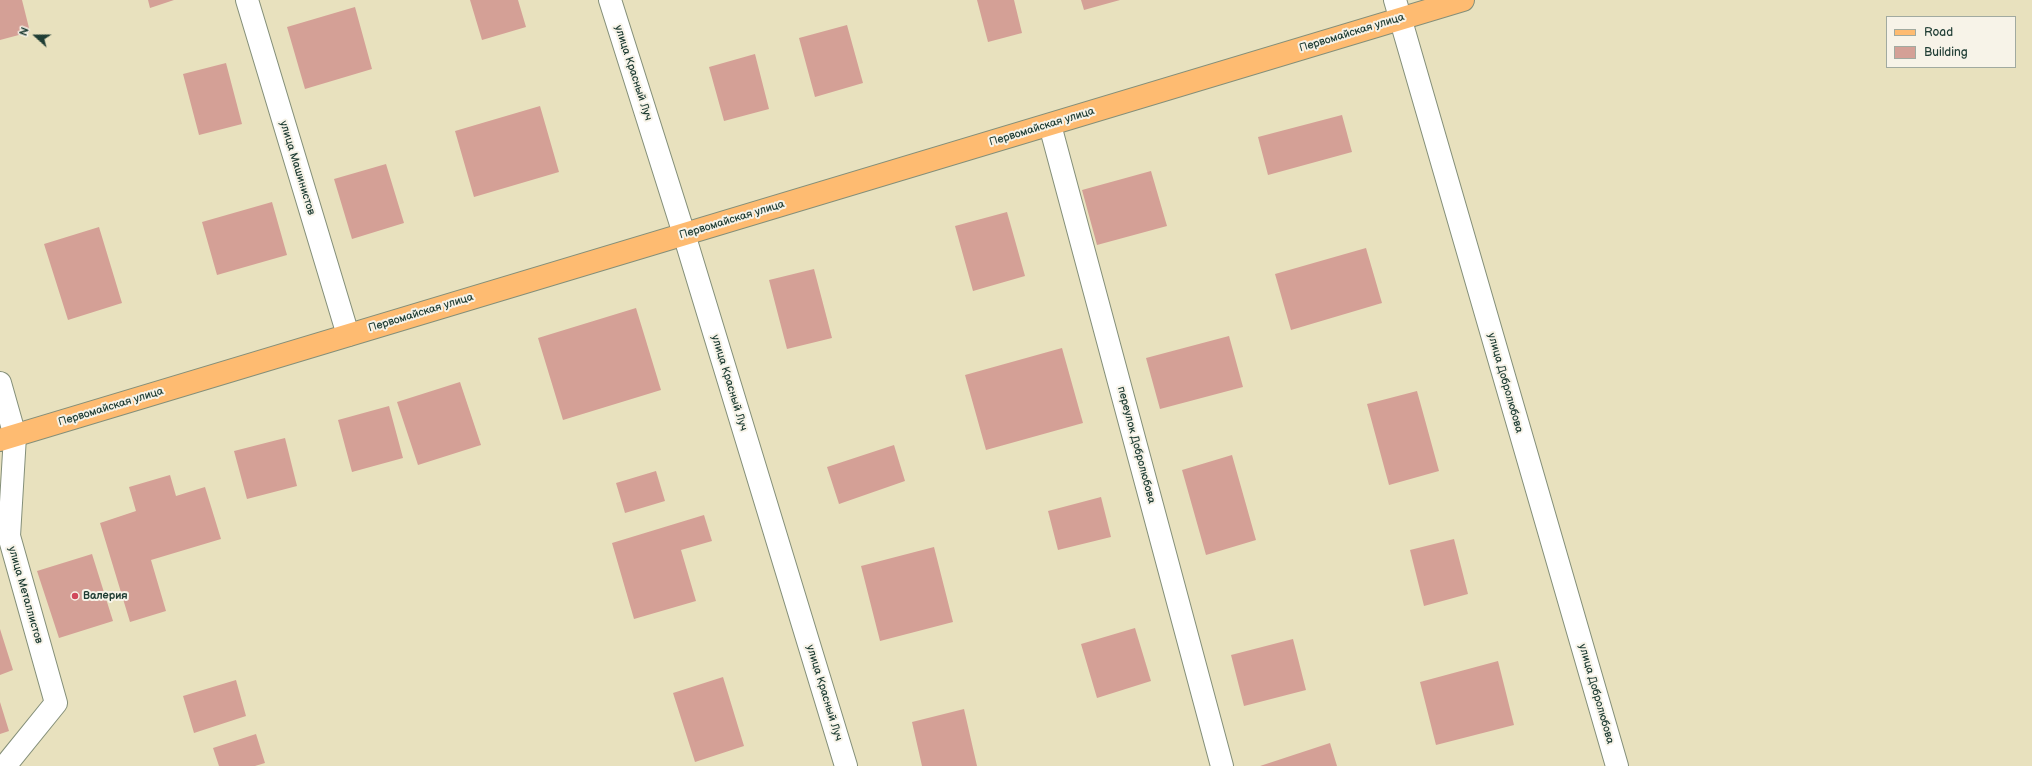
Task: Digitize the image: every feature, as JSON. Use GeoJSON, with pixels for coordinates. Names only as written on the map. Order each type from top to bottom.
{"type":"FeatureCollection","features":[{"type":"Feature","properties":{"kind":"main road","name":"Первомайская улица"},"geometry":{"type":"LineString","coordinates":[[7,438],[1050,125],[1397,10],[1463,0]]}},
{"type":"Feature","properties":{"kind":"street","name":"улица Машинистов"},"geometry":{"type":"LineString","coordinates":[[247,0],[348,335]]}},
{"type":"Feature","properties":{"kind":"street","name":"улица Красный Луч"},"geometry":{"type":"LineString","coordinates":[[610,0],[684,234],[846,766]]}},
{"type":"Feature","properties":{"kind":"street","name":"улица Добролюбова"},"geometry":{"type":"LineString","coordinates":[[1397,10],[1617,766]]}},
{"type":"Feature","properties":{"kind":"street","name":"переулок Добролюбова"},"geometry":{"type":"LineString","coordinates":[[1050,125],[1222,766]]}},
{"type":"Feature","properties":{"kind":"street","name":"улица Металлистов"},"geometry":{"type":"LineString","coordinates":[[0,383],[7,438],[9,536],[56,704],[5,766]]}},
{"type":"Feature","properties":{"kind":"building"},"geometry":{"type":"Polygon","coordinates":[[[0,0],[22,0],[30,32],[0,40],[0,0]]]}},
{"type":"Feature","properties":{"kind":"building"},"geometry":{"type":"Polygon","coordinates":[[[148,0],[174,0],[150,8],[148,0]]]}},
{"type":"Feature","properties":{"kind":"building"},"geometry":{"type":"Polygon","coordinates":[[[470,0],[518,0],[526,27],[482,40],[470,0]]]}},
{"type":"Feature","properties":{"kind":"building"},"geometry":{"type":"Polygon","coordinates":[[[977,0],[1014,0],[1022,33],[988,42],[977,0]]]}},
{"type":"Feature","properties":{"kind":"building"},"geometry":{"type":"Polygon","coordinates":[[[1081,0],[1120,0],[1084,10],[1081,0]]]}},
{"type":"Feature","properties":{"kind":"building"},"geometry":{"type":"Polygon","coordinates":[[[355,7],[372,69],[305,89],[287,27],[355,7]]]}},
{"type":"Feature","properties":{"kind":"building"},"geometry":{"type":"Polygon","coordinates":[[[847,25],[863,83],[815,97],[799,38],[847,25]]]}},
{"type":"Feature","properties":{"kind":"building"},"geometry":{"type":"Polygon","coordinates":[[[755,54],[769,109],[724,121],[709,67],[755,54]]]}},
{"type":"Feature","properties":{"kind":"building"},"geometry":{"type":"Polygon","coordinates":[[[226,63],[242,124],[199,135],[183,74],[226,63]]]}},
{"type":"Feature","properties":{"kind":"building"},"geometry":{"type":"Polygon","coordinates":[[[540,106],[559,172],[474,197],[455,131],[540,106]]]}},
{"type":"Feature","properties":{"kind":"building"},"geometry":{"type":"Polygon","coordinates":[[[1342,115],[1352,152],[1268,175],[1258,137],[1342,115]]]}},
{"type":"Feature","properties":{"kind":"building"},"geometry":{"type":"Polygon","coordinates":[[[386,164],[404,223],[352,239],[334,179],[386,164]]]}},
{"type":"Feature","properties":{"kind":"building"},"geometry":{"type":"Polygon","coordinates":[[[1151,171],[1167,226],[1097,245],[1082,190],[1151,171]]]}},
{"type":"Feature","properties":{"kind":"building"},"geometry":{"type":"Polygon","coordinates":[[[272,202],[287,255],[217,275],[202,222],[272,202]]]}},
{"type":"Feature","properties":{"kind":"building"},"geometry":{"type":"Polygon","coordinates":[[[1007,212],[1025,276],[973,291],[955,226],[1007,212]]]}},
{"type":"Feature","properties":{"kind":"building"},"geometry":{"type":"Polygon","coordinates":[[[99,227],[122,303],[68,320],[44,244],[99,227]]]}},
{"type":"Feature","properties":{"kind":"building"},"geometry":{"type":"Polygon","coordinates":[[[1366,248],[1382,303],[1291,330],[1275,274],[1366,248]]]}},
{"type":"Feature","properties":{"kind":"building"},"geometry":{"type":"Polygon","coordinates":[[[814,269],[832,338],[787,349],[769,280],[814,269]]]}},
{"type":"Feature","properties":{"kind":"building"},"geometry":{"type":"Polygon","coordinates":[[[636,308],[661,390],[563,420],[538,338],[636,308]]]}},
{"type":"Feature","properties":{"kind":"building"},"geometry":{"type":"Polygon","coordinates":[[[1229,336],[1243,387],[1160,409],[1146,358],[1229,336]]]}},
{"type":"Feature","properties":{"kind":"building"},"geometry":{"type":"Polygon","coordinates":[[[1062,348],[1083,423],[986,450],[965,375],[1062,348]]]}},
{"type":"Feature","properties":{"kind":"building"},"geometry":{"type":"Polygon","coordinates":[[[460,382],[481,445],[418,465],[397,402],[460,382]]]}},
{"type":"Feature","properties":{"kind":"building"},"geometry":{"type":"Polygon","coordinates":[[[1417,391],[1439,471],[1389,485],[1367,404],[1417,391]]]}},
{"type":"Feature","properties":{"kind":"building"},"geometry":{"type":"Polygon","coordinates":[[[389,406],[403,458],[352,472],[338,420],[389,406]]]}},
{"type":"Feature","properties":{"kind":"building"},"geometry":{"type":"Polygon","coordinates":[[[285,438],[297,486],[247,499],[234,451],[285,438]]]}},
{"type":"Feature","properties":{"kind":"building"},"geometry":{"type":"Polygon","coordinates":[[[894,445],[905,481],[839,504],[827,467],[894,445]]]}},
{"type":"Feature","properties":{"kind":"building"},"geometry":{"type":"Polygon","coordinates":[[[1232,455],[1256,540],[1206,555],[1182,470],[1232,455]]]}},
{"type":"Feature","properties":{"kind":"building"},"geometry":{"type":"Polygon","coordinates":[[[656,471],[665,501],[625,513],[616,483],[656,471]]]}},
{"type":"Feature","properties":{"kind":"building"},"geometry":{"type":"Polygon","coordinates":[[[170,475],[176,496],[205,487],[221,539],[151,560],[166,611],[130,622],[100,523],[136,511],[129,487],[170,475]]]}},
{"type":"Feature","properties":{"kind":"building"},"geometry":{"type":"Polygon","coordinates":[[[1101,497],[1111,537],[1058,550],[1048,511],[1101,497]]]}},
{"type":"Feature","properties":{"kind":"building"},"geometry":{"type":"Polygon","coordinates":[[[704,515],[712,541],[681,550],[696,601],[634,619],[612,543],[704,515]]]}},
{"type":"Feature","properties":{"kind":"building"},"geometry":{"type":"Polygon","coordinates":[[[1454,539],[1468,594],[1424,606],[1410,550],[1454,539]]]}},
{"type":"Feature","properties":{"kind":"building"},"geometry":{"type":"Polygon","coordinates":[[[934,547],[953,622],[880,641],[861,566],[934,547]]]}},
{"type":"Feature","properties":{"kind":"building","name":"Валерия"},"geometry":{"type":"Polygon","coordinates":[[[92,554],[113,621],[59,638],[37,571],[92,554]]]}},
{"type":"Feature","properties":{"kind":"building"},"geometry":{"type":"Polygon","coordinates":[[[1135,628],[1151,681],[1097,698],[1081,644],[1135,628]]]}},
{"type":"Feature","properties":{"kind":"building"},"geometry":{"type":"Polygon","coordinates":[[[0,629],[13,670],[0,675],[0,629]]]}},
{"type":"Feature","properties":{"kind":"building"},"geometry":{"type":"Polygon","coordinates":[[[1293,639],[1306,690],[1244,706],[1231,655],[1293,639]]]}},
{"type":"Feature","properties":{"kind":"building"},"geometry":{"type":"Polygon","coordinates":[[[1498,661],[1514,725],[1436,745],[1420,682],[1498,661]]]}},
{"type":"Feature","properties":{"kind":"building"},"geometry":{"type":"Polygon","coordinates":[[[723,677],[744,746],[695,762],[673,693],[723,677]]]}},
{"type":"Feature","properties":{"kind":"building"},"geometry":{"type":"Polygon","coordinates":[[[236,680],[246,716],[194,733],[183,696],[236,680]]]}},
{"type":"Feature","properties":{"kind":"building"},"geometry":{"type":"Polygon","coordinates":[[[0,702],[9,731],[0,734],[0,702]]]}},
{"type":"Feature","properties":{"kind":"building"},"geometry":{"type":"Polygon","coordinates":[[[964,709],[977,766],[922,766],[912,722],[964,709]]]}},
{"type":"Feature","properties":{"kind":"building"},"geometry":{"type":"Polygon","coordinates":[[[256,734],[265,763],[255,766],[219,766],[213,748],[256,734]]]}},
{"type":"Feature","properties":{"kind":"building"},"geometry":{"type":"Polygon","coordinates":[[[1330,743],[1337,766],[1260,766],[1330,743]]]}},
{"type":"Feature","properties":{"kind":"place","name":"Валерия"},"geometry":{"type":"Point","coordinates":[75,596]}}]}
